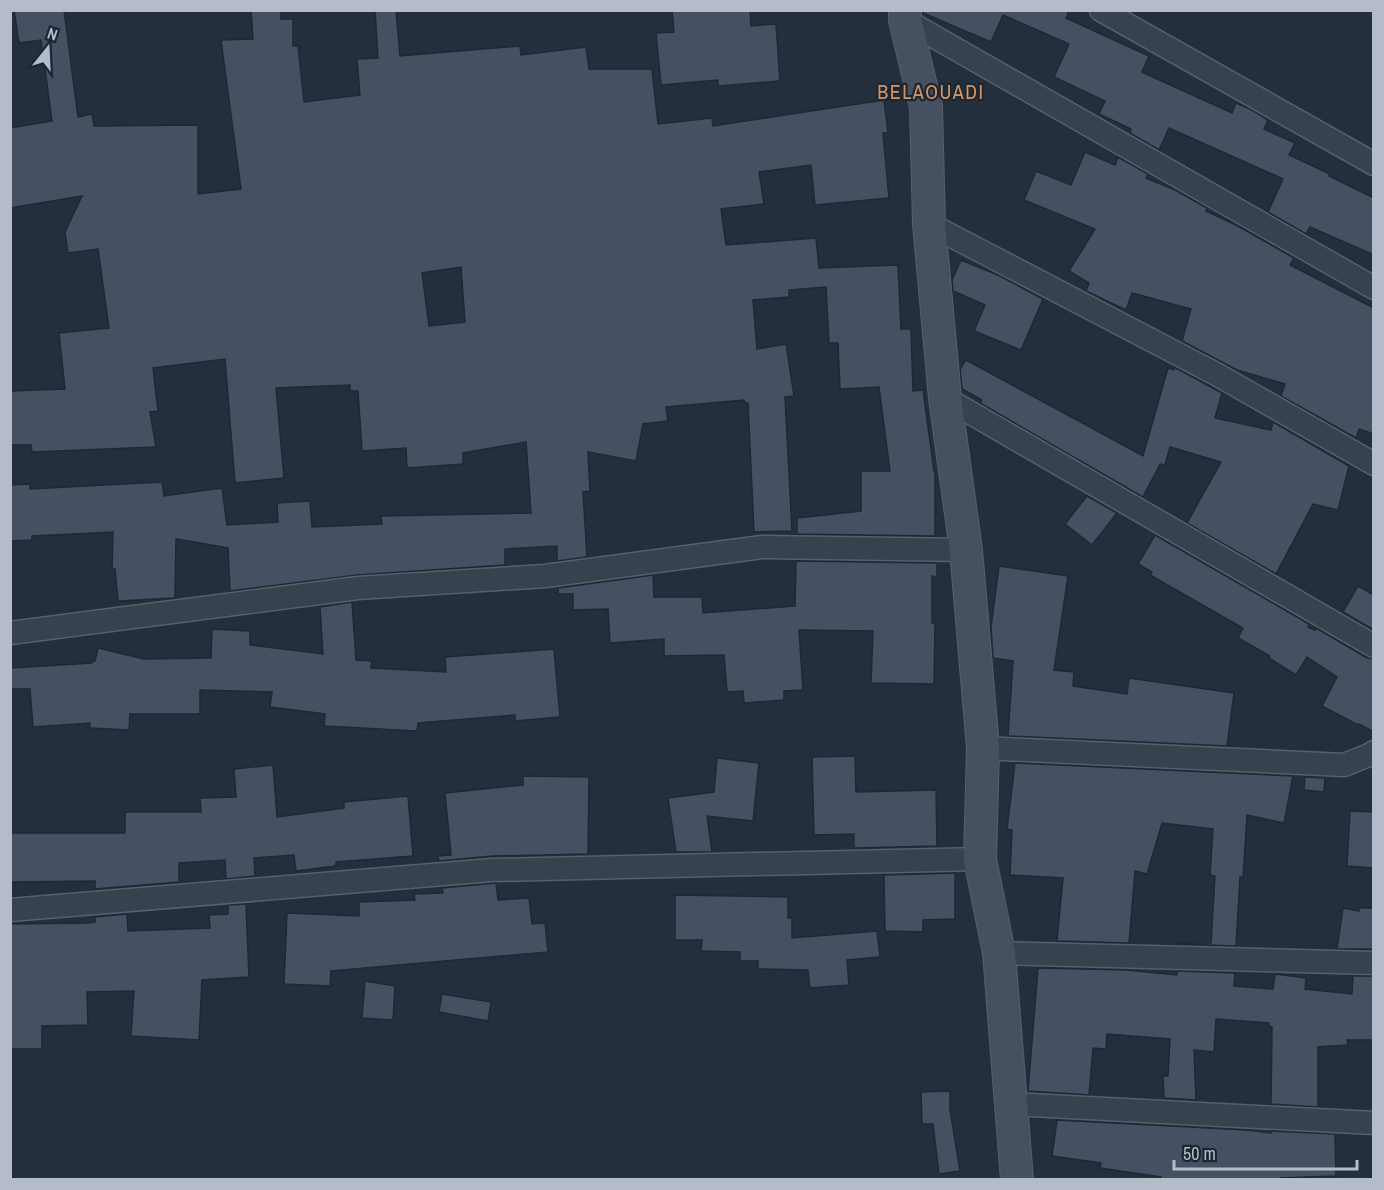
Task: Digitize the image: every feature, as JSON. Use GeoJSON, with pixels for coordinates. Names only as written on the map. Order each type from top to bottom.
{"type":"FeatureCollection","features":[{"type":"Feature","properties":{"kind":"main road"},"geometry":{"type":"LineString","coordinates":[[905,15],[926,107],[929,224],[945,398],[966,550],[983,748],[980,859],[999,953],[1017,1179]]}},
{"type":"Feature","properties":{"kind":"street"},"geometry":{"type":"LineString","coordinates":[[1102,11],[1374,164]]}},
{"type":"Feature","properties":{"kind":"street"},"geometry":{"type":"LineString","coordinates":[[905,15],[1374,288]]}},
{"type":"Feature","properties":{"kind":"street"},"geometry":{"type":"LineString","coordinates":[[929,224],[1218,375],[1374,464]]}},
{"type":"Feature","properties":{"kind":"street"},"geometry":{"type":"LineString","coordinates":[[945,398],[1374,646]]}},
{"type":"Feature","properties":{"kind":"street"},"geometry":{"type":"LineString","coordinates":[[10,633],[358,588],[545,576],[762,547],[966,550]]}},
{"type":"Feature","properties":{"kind":"street"},"geometry":{"type":"LineString","coordinates":[[983,748],[1344,765],[1374,752]]}},
{"type":"Feature","properties":{"kind":"street"},"geometry":{"type":"LineString","coordinates":[[10,910],[492,870],[980,859]]}},
{"type":"Feature","properties":{"kind":"street"},"geometry":{"type":"LineString","coordinates":[[999,953],[1374,963]]}},
{"type":"Feature","properties":{"kind":"street"},"geometry":{"type":"LineString","coordinates":[[1011,1104],[1374,1123]]}},
{"type":"Feature","properties":{"kind":"building"},"geometry":{"type":"Polygon","coordinates":[[[14,10],[64,10],[78,117],[92,114],[94,126],[198,125],[198,194],[241,189],[221,40],[253,39],[251,10],[281,10],[281,19],[293,19],[293,46],[298,46],[304,102],[360,95],[357,59],[378,58],[375,10],[396,10],[400,56],[520,46],[521,55],[586,47],[589,69],[652,69],[658,124],[712,118],[713,126],[884,100],[888,133],[883,133],[889,198],[815,205],[811,165],[759,172],[764,204],[721,209],[726,245],[816,238],[819,268],[898,265],[901,329],[911,329],[913,391],[923,390],[935,471],[935,536],[797,534],[797,518],[861,511],[861,471],[890,471],[879,387],[840,389],[838,343],[829,343],[826,287],[789,290],[789,297],[753,300],[757,349],[786,344],[794,396],[785,397],[792,531],[754,532],[748,403],[744,400],[666,407],[668,421],[643,424],[636,461],[588,452],[590,491],[583,492],[587,557],[557,561],[557,546],[505,549],[505,565],[357,575],[230,591],[228,548],[176,539],[175,598],[118,601],[115,569],[112,569],[113,532],[32,536],[32,540],[10,541],[10,485],[30,484],[30,489],[162,482],[164,496],[222,488],[227,525],[278,522],[277,503],[310,501],[312,527],[382,524],[381,516],[531,513],[526,442],[463,453],[463,464],[407,468],[406,448],[362,451],[358,391],[350,391],[350,385],[276,388],[284,478],[235,483],[225,359],[153,368],[158,411],[150,412],[156,447],[32,452],[31,445],[10,445],[10,391],[65,389],[59,333],[109,328],[98,249],[68,253],[65,232],[82,196],[10,208],[10,128],[52,121],[41,40],[19,43],[14,10]],[[461,267],[422,273],[429,326],[465,322],[461,267]]]}},
{"type":"Feature","properties":{"kind":"building"},"geometry":{"type":"Polygon","coordinates":[[[672,10],[750,10],[751,26],[776,24],[780,81],[718,86],[718,80],[661,85],[656,33],[674,32],[672,10]]]}},
{"type":"Feature","properties":{"kind":"building"},"geometry":{"type":"Polygon","coordinates":[[[923,10],[1069,10],[1066,18],[1149,56],[1142,72],[1232,113],[1236,103],[1252,110],[1268,120],[1264,129],[1295,143],[1289,155],[1374,198],[1374,255],[1310,227],[1306,234],[1268,212],[1283,179],[1169,128],[1159,150],[1130,133],[1131,129],[1099,114],[1105,101],[1054,77],[1069,44],[1003,15],[991,42],[923,13],[923,10]]]}},
{"type":"Feature","properties":{"kind":"building"},"geometry":{"type":"Polygon","coordinates":[[[1085,152],[1115,165],[1118,157],[1148,174],[1146,178],[1175,190],[1207,208],[1206,211],[1294,258],[1290,265],[1374,308],[1374,434],[1359,429],[1356,438],[1281,396],[1285,384],[1237,370],[1182,341],[1191,309],[1132,293],[1126,310],[1086,291],[1089,283],[1069,271],[1095,229],[1024,200],[1036,171],[1071,185],[1085,152]]]}},
{"type":"Feature","properties":{"kind":"building"},"geometry":{"type":"Polygon","coordinates":[[[961,260],[998,275],[1043,299],[1021,350],[974,331],[985,305],[953,291],[952,280],[961,260]]]}},
{"type":"Feature","properties":{"kind":"building"},"geometry":{"type":"Polygon","coordinates":[[[966,360],[1143,456],[1168,368],[1174,370],[1174,367],[1222,393],[1215,418],[1271,430],[1273,422],[1349,466],[1338,510],[1313,504],[1276,574],[1187,523],[1221,462],[1170,447],[1165,465],[1160,464],[1143,497],[980,403],[982,400],[962,389],[960,369],[966,360]]]}},
{"type":"Feature","properties":{"kind":"building"},"geometry":{"type":"Polygon","coordinates":[[[1087,496],[1117,513],[1092,545],[1065,524],[1087,496]]]}},
{"type":"Feature","properties":{"kind":"building"},"geometry":{"type":"Polygon","coordinates":[[[1155,535],[1309,624],[1308,627],[1315,630],[1316,628],[1367,658],[1374,659],[1374,732],[1322,706],[1337,677],[1307,657],[1296,675],[1269,658],[1270,656],[1238,638],[1243,628],[1150,575],[1152,572],[1138,564],[1155,535]]]}},
{"type":"Feature","properties":{"kind":"building"},"geometry":{"type":"Polygon","coordinates":[[[796,561],[937,563],[937,577],[932,576],[932,623],[935,623],[934,684],[871,683],[873,631],[799,630],[803,690],[784,691],[784,700],[744,703],[743,691],[727,692],[724,655],[664,656],[664,639],[610,643],[608,609],[573,610],[573,594],[558,594],[558,588],[653,575],[654,597],[702,597],[703,613],[795,606],[796,561]]]}},
{"type":"Feature","properties":{"kind":"building"},"geometry":{"type":"Polygon","coordinates":[[[999,566],[1068,576],[1054,670],[1074,672],[1073,686],[1127,694],[1129,678],[1234,693],[1227,746],[1008,736],[1013,661],[993,658],[991,627],[999,566]]]}},
{"type":"Feature","properties":{"kind":"building"},"geometry":{"type":"Polygon","coordinates":[[[1358,586],[1374,595],[1374,630],[1343,612],[1358,586]]]}},
{"type":"Feature","properties":{"kind":"building"},"geometry":{"type":"Polygon","coordinates":[[[352,602],[356,660],[372,661],[371,668],[446,672],[445,657],[554,649],[560,717],[515,721],[515,715],[418,723],[417,731],[324,726],[325,714],[270,707],[272,692],[200,690],[200,714],[130,714],[129,730],[90,728],[90,723],[33,727],[30,689],[10,689],[10,668],[92,663],[95,661],[98,648],[144,659],[211,658],[212,629],[250,631],[250,645],[323,654],[320,607],[352,602]]]}},
{"type":"Feature","properties":{"kind":"building"},"geometry":{"type":"Polygon","coordinates":[[[855,756],[856,792],[936,790],[937,846],[854,848],[854,834],[814,835],[812,757],[855,756]]]}},
{"type":"Feature","properties":{"kind":"building"},"geometry":{"type":"Polygon","coordinates":[[[717,758],[759,763],[753,821],[707,816],[712,852],[676,852],[668,798],[714,792],[717,758]]]}},
{"type":"Feature","properties":{"kind":"building"},"geometry":{"type":"Polygon","coordinates":[[[1015,763],[1293,776],[1284,823],[1247,815],[1236,946],[1177,944],[1211,943],[1215,876],[1210,875],[1213,829],[1162,823],[1147,874],[1135,871],[1129,943],[1057,941],[1063,878],[1010,875],[1012,830],[1007,829],[1015,763]]]}},
{"type":"Feature","properties":{"kind":"building"},"geometry":{"type":"Polygon","coordinates":[[[273,765],[277,817],[344,808],[344,802],[408,796],[413,856],[336,862],[336,866],[296,871],[294,855],[254,858],[255,876],[226,879],[225,860],[179,863],[179,882],[95,889],[95,881],[10,882],[10,833],[125,833],[125,812],[201,812],[200,798],[236,797],[234,769],[273,765]]]}},
{"type":"Feature","properties":{"kind":"building"},"geometry":{"type":"Polygon","coordinates":[[[523,776],[589,777],[588,854],[492,856],[439,861],[438,856],[451,855],[445,793],[523,785],[523,776]]]}},
{"type":"Feature","properties":{"kind":"building"},"geometry":{"type":"Polygon","coordinates":[[[1305,777],[1325,778],[1324,792],[1304,790],[1305,777]]]}},
{"type":"Feature","properties":{"kind":"building"},"geometry":{"type":"Polygon","coordinates":[[[1350,811],[1374,812],[1374,868],[1347,866],[1350,811]]]}},
{"type":"Feature","properties":{"kind":"building"},"geometry":{"type":"Polygon","coordinates":[[[955,873],[955,919],[923,920],[923,932],[885,931],[884,875],[955,873]]]}},
{"type":"Feature","properties":{"kind":"building"},"geometry":{"type":"Polygon","coordinates":[[[496,883],[498,900],[529,898],[532,924],[545,923],[548,952],[331,971],[330,986],[284,984],[287,913],[359,916],[359,902],[415,900],[414,894],[443,893],[442,888],[496,883]]]}},
{"type":"Feature","properties":{"kind":"building"},"geometry":{"type":"Polygon","coordinates":[[[675,895],[788,897],[788,918],[792,918],[792,938],[877,931],[880,957],[847,960],[849,985],[810,988],[808,970],[758,969],[758,961],[740,961],[740,952],[701,951],[702,940],[675,940],[675,895]]]}},
{"type":"Feature","properties":{"kind":"building"},"geometry":{"type":"Polygon","coordinates":[[[246,904],[249,977],[202,980],[199,1040],[131,1036],[134,991],[87,992],[88,1025],[42,1026],[42,1049],[11,1049],[10,924],[90,923],[95,922],[95,917],[127,914],[128,931],[210,928],[209,915],[228,914],[228,905],[246,904]]]}},
{"type":"Feature","properties":{"kind":"building"},"geometry":{"type":"Polygon","coordinates":[[[1343,908],[1359,911],[1359,908],[1374,908],[1374,949],[1337,949],[1343,908]]]}},
{"type":"Feature","properties":{"kind":"building"},"geometry":{"type":"Polygon","coordinates":[[[1038,968],[1126,970],[1177,975],[1177,971],[1235,973],[1234,986],[1273,989],[1275,974],[1306,978],[1305,989],[1352,994],[1353,976],[1374,976],[1374,1040],[1347,1040],[1348,1045],[1318,1047],[1318,1107],[1271,1104],[1272,1027],[1269,1023],[1216,1019],[1214,1052],[1194,1050],[1196,1100],[1164,1098],[1163,1076],[1168,1076],[1170,1039],[1107,1034],[1106,1049],[1093,1048],[1089,1095],[1028,1091],[1038,968]]]}},
{"type":"Feature","properties":{"kind":"building"},"geometry":{"type":"Polygon","coordinates":[[[365,981],[395,986],[393,1020],[362,1018],[365,981]]]}},
{"type":"Feature","properties":{"kind":"building"},"geometry":{"type":"Polygon","coordinates":[[[442,994],[491,1002],[488,1021],[439,1012],[442,994]]]}},
{"type":"Feature","properties":{"kind":"building"},"geometry":{"type":"Polygon","coordinates":[[[950,1091],[950,1110],[960,1171],[939,1174],[933,1124],[922,1124],[921,1092],[950,1091]]]}},
{"type":"Feature","properties":{"kind":"building"},"geometry":{"type":"Polygon","coordinates":[[[1057,1120],[1271,1133],[1271,1131],[1335,1134],[1336,1176],[1280,1179],[1161,1179],[1161,1177],[1100,1168],[1101,1163],[1052,1156],[1057,1120]]]}},
{"type":"Feature","properties":{"kind":"district","name":"BELAOUADI"},"geometry":{"type":"Point","coordinates":[931,92]}}]}
